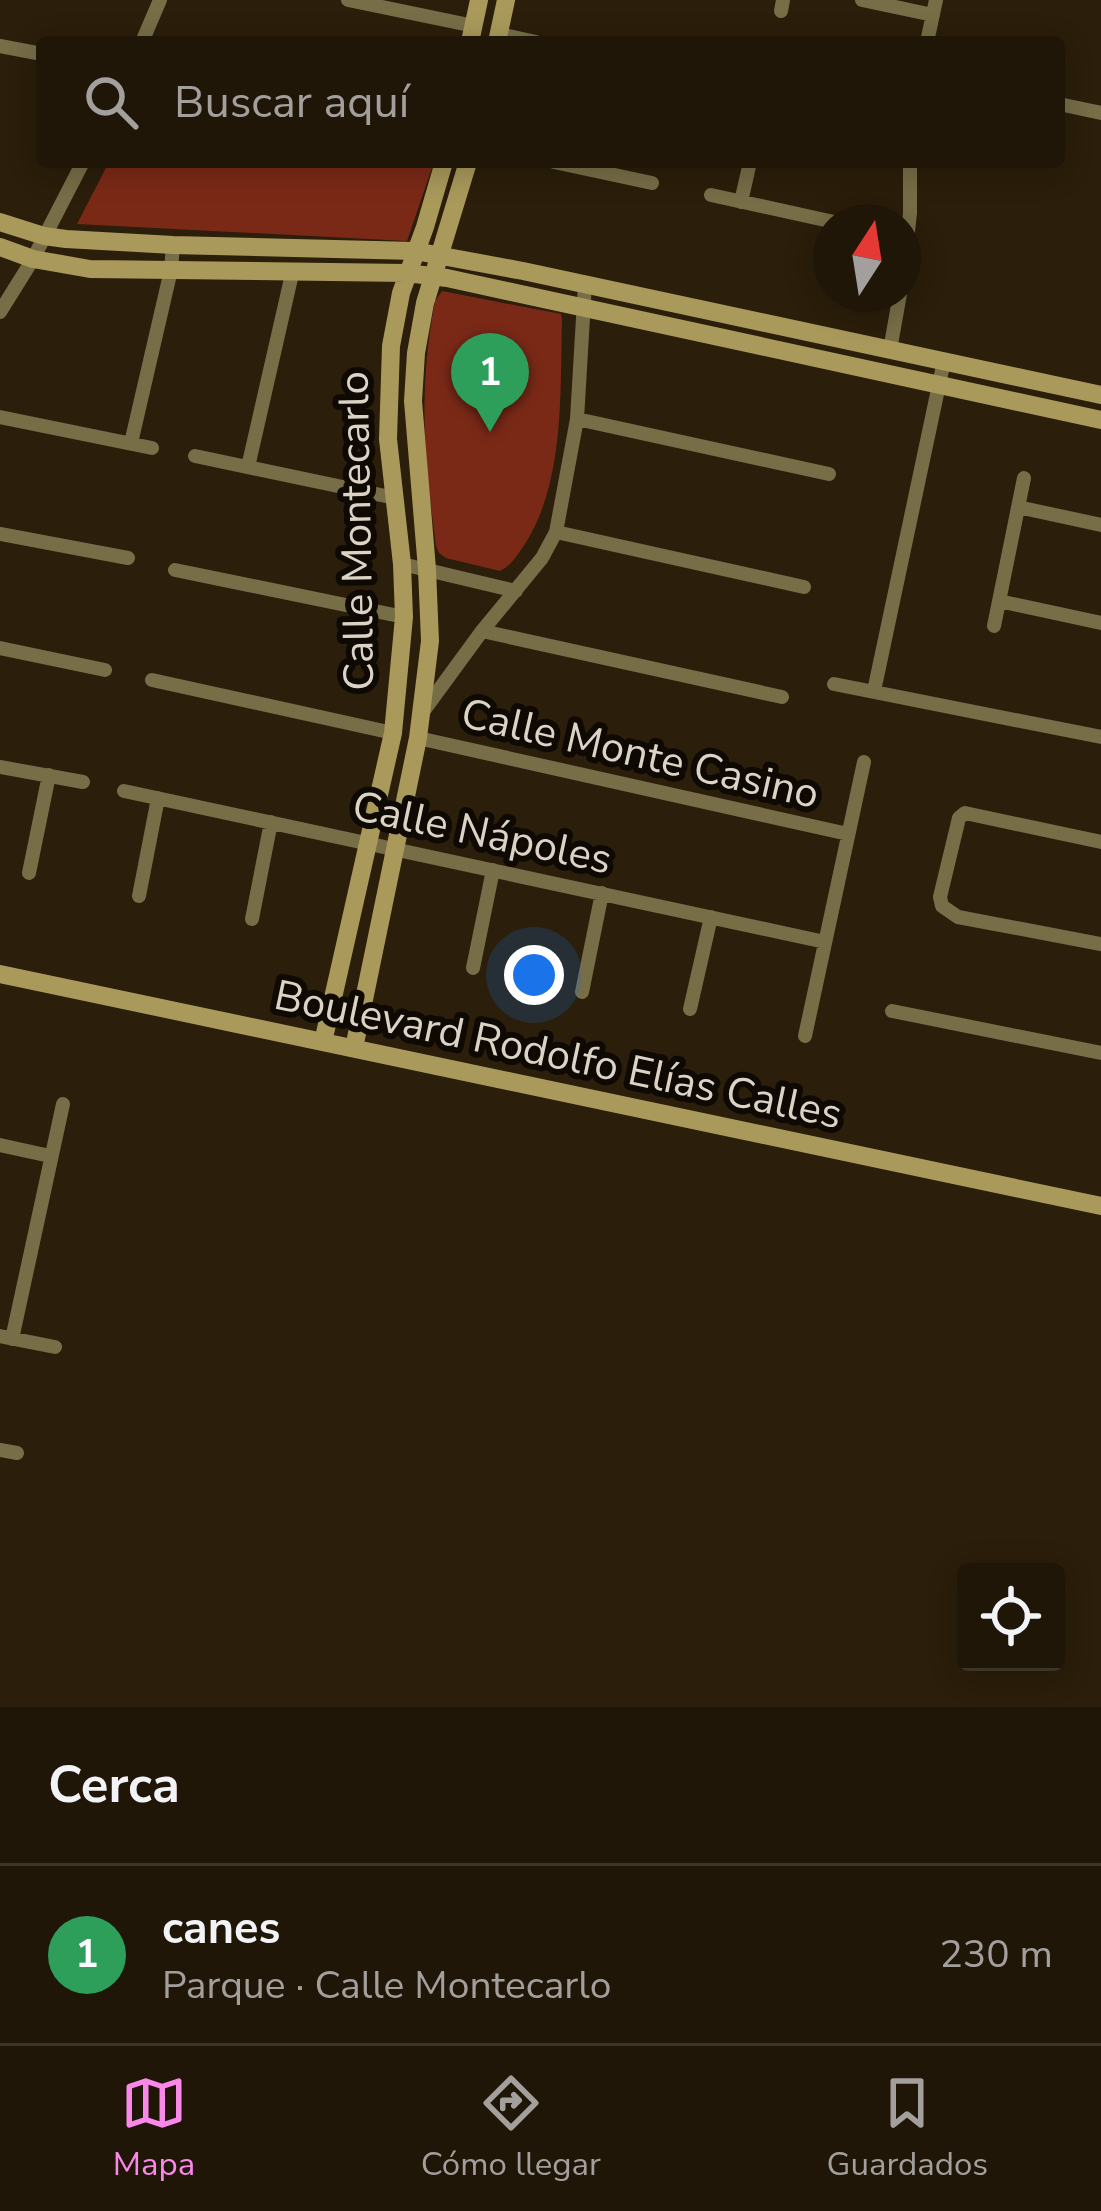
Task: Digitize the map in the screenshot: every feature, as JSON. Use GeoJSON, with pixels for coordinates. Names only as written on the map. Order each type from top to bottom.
{"type":"FeatureCollection","features":[{"type":"Feature","properties":{"kind":"street"},"geometry":{"type":"LineString","coordinates":[[145,36],[160,0]]}},
{"type":"Feature","properties":{"kind":"street"},"geometry":{"type":"LineString","coordinates":[[348,0],[472,34],[479,0]]}},
{"type":"Feature","properties":{"kind":"street"},"geometry":{"type":"LineString","coordinates":[[498,36],[506,0]]}},
{"type":"Feature","properties":{"kind":"street"},"geometry":{"type":"LineString","coordinates":[[862,0],[934,8]]}},
{"type":"Feature","properties":{"kind":"street"},"geometry":{"type":"LineString","coordinates":[[0,46],[36,53]]}},
{"type":"Feature","properties":{"kind":"street"},"geometry":{"type":"LineString","coordinates":[[1065,105],[1101,113]]}},
{"type":"Feature","properties":{"kind":"street"},"geometry":{"type":"LineString","coordinates":[[0,312],[80,168]]}},
{"type":"Feature","properties":{"kind":"street","name":"Calle Montecarlo"},"geometry":{"type":"LineString","coordinates":[[323,1042],[393,733],[404,617],[388,440],[391,346],[407,273],[441,168]]}},
{"type":"Feature","properties":{"kind":"street","name":"Calle Montecarlo"},"geometry":{"type":"LineString","coordinates":[[354,1048],[418,738],[430,641],[414,428],[419,329],[466,168]]}},
{"type":"Feature","properties":{"kind":"street"},"geometry":{"type":"LineString","coordinates":[[582,168],[652,183]]}},
{"type":"Feature","properties":{"kind":"street"},"geometry":{"type":"LineString","coordinates":[[741,202],[749,168]]}},
{"type":"Feature","properties":{"kind":"street"},"geometry":{"type":"LineString","coordinates":[[907,204],[910,168]]}},
{"type":"Feature","properties":{"kind":"street"},"geometry":{"type":"LineString","coordinates":[[710,195],[813,217]]}},
{"type":"Feature","properties":{"kind":"street"},"geometry":{"type":"LineString","coordinates":[[0,222],[44,236],[173,245],[415,251],[1101,394]]}},
{"type":"Feature","properties":{"kind":"street"},"geometry":{"type":"LineString","coordinates":[[131,443],[173,245]]}},
{"type":"Feature","properties":{"kind":"street"},"geometry":{"type":"LineString","coordinates":[[0,247],[33,259],[90,269],[433,276],[1101,420]]}},
{"type":"Feature","properties":{"kind":"street"},"geometry":{"type":"LineString","coordinates":[[248,467],[292,274]]}},
{"type":"Feature","properties":{"kind":"street"},"geometry":{"type":"LineString","coordinates":[[422,713],[542,558],[556,532],[577,418],[585,284]]}},
{"type":"Feature","properties":{"kind":"street"},"geometry":{"type":"LineString","coordinates":[[890,350],[897,312]]}},
{"type":"Feature","properties":{"kind":"street"},"geometry":{"type":"LineString","coordinates":[[874,691],[944,361]]}},
{"type":"Feature","properties":{"kind":"street"},"geometry":{"type":"LineString","coordinates":[[0,417],[152,448]]}},
{"type":"Feature","properties":{"kind":"street"},"geometry":{"type":"LineString","coordinates":[[577,418],[829,474]]}},
{"type":"Feature","properties":{"kind":"street"},"geometry":{"type":"LineString","coordinates":[[194,456],[395,498]]}},
{"type":"Feature","properties":{"kind":"street"},"geometry":{"type":"LineString","coordinates":[[994,626],[1024,478]]}},
{"type":"Feature","properties":{"kind":"street"},"geometry":{"type":"LineString","coordinates":[[1018,507],[1101,525]]}},
{"type":"Feature","properties":{"kind":"street"},"geometry":{"type":"LineString","coordinates":[[556,532],[804,587]]}},
{"type":"Feature","properties":{"kind":"street"},"geometry":{"type":"LineString","coordinates":[[0,533],[128,558]]}},
{"type":"Feature","properties":{"kind":"street"},"geometry":{"type":"LineString","coordinates":[[402,564],[516,592]]}},
{"type":"Feature","properties":{"kind":"street"},"geometry":{"type":"LineString","coordinates":[[175,569],[404,617]]}},
{"type":"Feature","properties":{"kind":"street"},"geometry":{"type":"LineString","coordinates":[[999,601],[1101,623]]}},
{"type":"Feature","properties":{"kind":"street"},"geometry":{"type":"LineString","coordinates":[[482,631],[782,697]]}},
{"type":"Feature","properties":{"kind":"street"},"geometry":{"type":"LineString","coordinates":[[0,648],[105,670]]}},
{"type":"Feature","properties":{"kind":"street"},"geometry":{"type":"LineString","coordinates":[[152,680],[393,733]]}},
{"type":"Feature","properties":{"kind":"street"},"geometry":{"type":"LineString","coordinates":[[834,683],[1101,736]]}},
{"type":"Feature","properties":{"kind":"street","name":"Calle Monte Casino"},"geometry":{"type":"LineString","coordinates":[[418,738],[848,834]]}},
{"type":"Feature","properties":{"kind":"street"},"geometry":{"type":"LineString","coordinates":[[806,1036],[865,762]]}},
{"type":"Feature","properties":{"kind":"street"},"geometry":{"type":"LineString","coordinates":[[0,766],[82,782]]}},
{"type":"Feature","properties":{"kind":"street"},"geometry":{"type":"LineString","coordinates":[[29,873],[49,775]]}},
{"type":"Feature","properties":{"kind":"street","name":"Calle Nápoles"},"geometry":{"type":"LineString","coordinates":[[124,791],[825,942]]}},
{"type":"Feature","properties":{"kind":"street"},"geometry":{"type":"LineString","coordinates":[[139,896],[158,798]]}},
{"type":"Feature","properties":{"kind":"street"},"geometry":{"type":"LineString","coordinates":[[1101,842],[965,813],[958,818],[940,897],[942,906],[958,917],[1101,944]]}},
{"type":"Feature","properties":{"kind":"street"},"geometry":{"type":"LineString","coordinates":[[252,919],[272,822]]}},
{"type":"Feature","properties":{"kind":"street"},"geometry":{"type":"LineString","coordinates":[[472,968],[493,870]]}},
{"type":"Feature","properties":{"kind":"street"},"geometry":{"type":"LineString","coordinates":[[582,992],[602,893]]}},
{"type":"Feature","properties":{"kind":"street"},"geometry":{"type":"LineString","coordinates":[[690,1010],[711,917]]}},
{"type":"Feature","properties":{"kind":"street","name":"Boulevard Rodolfo Elías Calles"},"geometry":{"type":"LineString","coordinates":[[0,974],[1101,1206]]}},
{"type":"Feature","properties":{"kind":"street"},"geometry":{"type":"LineString","coordinates":[[892,1011],[1101,1053]]}},
{"type":"Feature","properties":{"kind":"street"},"geometry":{"type":"LineString","coordinates":[[55,1347],[6,1337],[63,1104]]}},
{"type":"Feature","properties":{"kind":"street"},"geometry":{"type":"LineString","coordinates":[[0,1145],[50,1156]]}},
{"type":"Feature","properties":{"kind":"street"},"geometry":{"type":"LineString","coordinates":[[0,1450],[17,1453]]}},
{"type":"Feature","properties":{"kind":"shaded area"},"geometry":{"type":"Polygon","coordinates":[[[106,168],[432,168],[407,241],[77,224],[106,168]]]}},
{"type":"Feature","properties":{"kind":"shaded area"},"geometry":{"type":"Polygon","coordinates":[[[442,291],[561,314],[554,464],[538,519],[525,544],[500,571],[446,558],[436,546],[425,395],[435,301],[442,291]]]}},
{"type":"Feature","properties":{"kind":"place","name":"canes"},"geometry":{"type":"Point","coordinates":[490,432]}}]}
